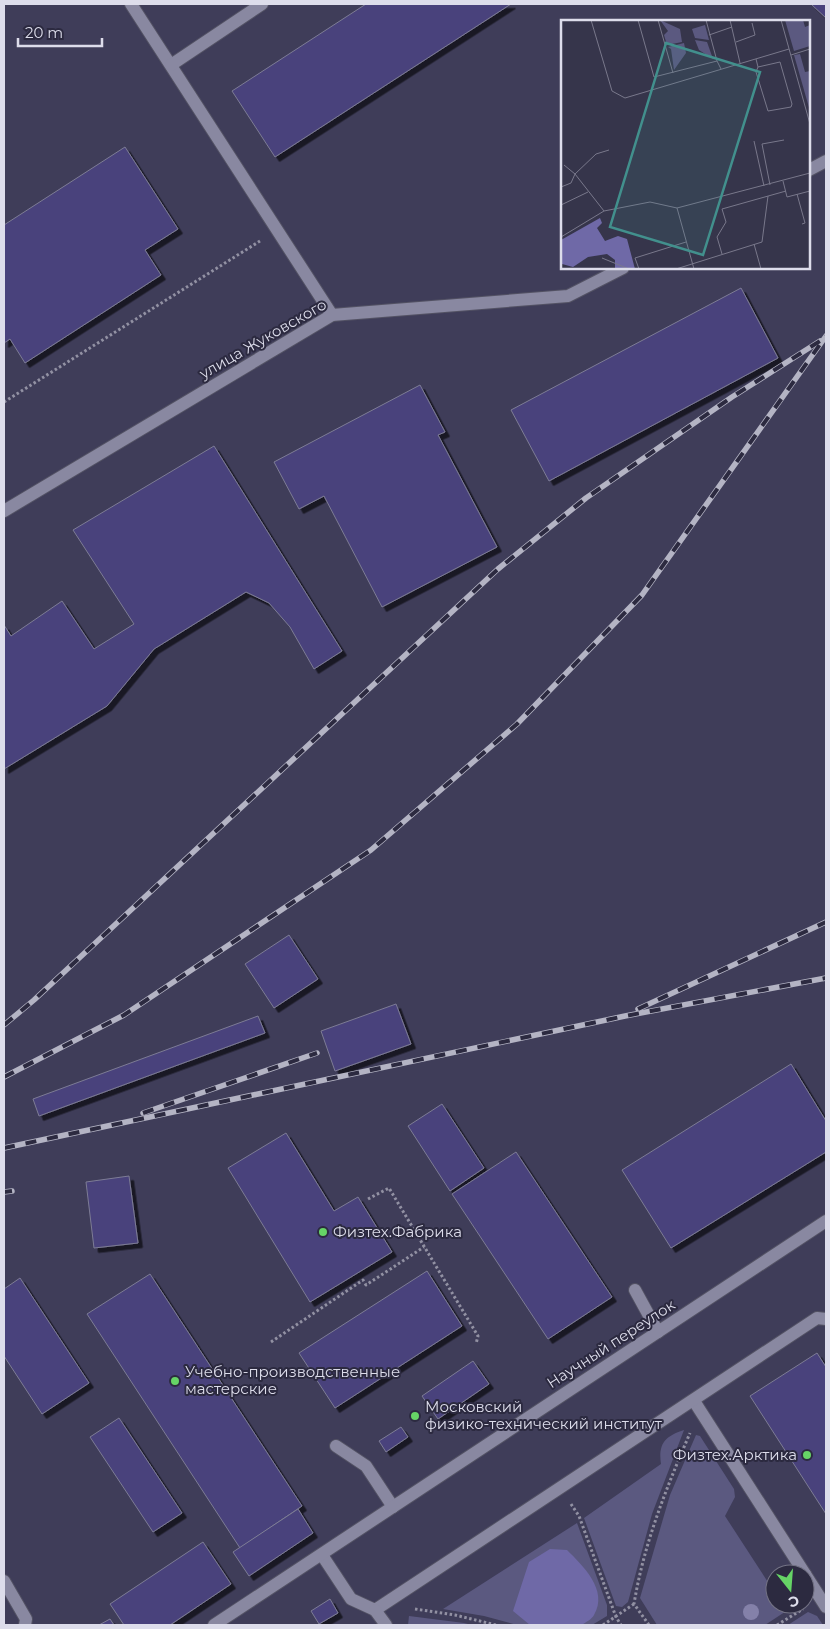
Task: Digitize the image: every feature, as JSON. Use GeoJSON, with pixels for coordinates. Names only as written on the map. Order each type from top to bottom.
{"type":"FeatureCollection","features":[{"type":"Feature","properties":{"kind":"street"},"geometry":{"type":"LineString","coordinates":[[131,4],[332,315]]}},
{"type":"Feature","properties":{"kind":"street"},"geometry":{"type":"LineString","coordinates":[[171,65],[262,4]]}},
{"type":"Feature","properties":{"kind":"street"},"geometry":{"type":"LineString","coordinates":[[810,169],[826,161]]}},
{"type":"Feature","properties":{"kind":"street","name":"улица Жуковского"},"geometry":{"type":"LineString","coordinates":[[4,511],[332,315],[568,296],[621,269]]}},
{"type":"Feature","properties":{"kind":"street","name":"Научный переулок"},"geometry":{"type":"LineString","coordinates":[[214,1625],[826,1221]]}},
{"type":"Feature","properties":{"kind":"street"},"geometry":{"type":"LineString","coordinates":[[635,1290],[658,1332]]}},
{"type":"Feature","properties":{"kind":"street"},"geometry":{"type":"LineString","coordinates":[[375,1610],[817,1318],[826,1319]]}},
{"type":"Feature","properties":{"kind":"street"},"geometry":{"type":"LineString","coordinates":[[694,1401],[799,1564]]}},
{"type":"Feature","properties":{"kind":"street"},"geometry":{"type":"LineString","coordinates":[[336,1446],[366,1466],[393,1508]]}},
{"type":"Feature","properties":{"kind":"street"},"geometry":{"type":"LineString","coordinates":[[322,1555],[351,1599],[375,1610],[386,1625]]}},
{"type":"Feature","properties":{"kind":"street"},"geometry":{"type":"LineString","coordinates":[[4,1582],[26,1619],[26,1625]]}},
{"type":"Feature","properties":{"kind":"street"},"geometry":{"type":"LineString","coordinates":[[815,1590],[826,1607]]}},
{"type":"Feature","properties":{"kind":"path"},"geometry":{"type":"LineString","coordinates":[[4,402],[278,230]]}},
{"type":"Feature","properties":{"kind":"path"},"geometry":{"type":"LineString","coordinates":[[368,1199],[389,1188],[478,1336],[476,1344]]}},
{"type":"Feature","properties":{"kind":"path"},"geometry":{"type":"LineString","coordinates":[[270,1342],[363,1280],[366,1285],[424,1247]]}},
{"type":"Feature","properties":{"kind":"path"},"geometry":{"type":"LineString","coordinates":[[603,1625],[634,1604],[645,1552],[663,1494],[690,1432],[706,1420]]}},
{"type":"Feature","properties":{"kind":"path"},"geometry":{"type":"LineString","coordinates":[[561,1487],[579,1516],[616,1617],[621,1625]]}},
{"type":"Feature","properties":{"kind":"path"},"geometry":{"type":"LineString","coordinates":[[634,1604],[649,1625]]}},
{"type":"Feature","properties":{"kind":"path"},"geometry":{"type":"LineString","coordinates":[[375,1610],[423,1610],[455,1615],[496,1625]]}},
{"type":"Feature","properties":{"kind":"shaded area"},"geometry":{"type":"Polygon","coordinates":[[[4,4],[826,4],[826,1625],[4,1625],[4,4]]]}},
{"type":"Feature","properties":{"kind":"shaded area"},"geometry":{"type":"Polygon","coordinates":[[[684,1430],[652,1514],[628,1602],[622,1607],[616,1606],[584,1518],[661,1464],[660,1457],[664,1442],[672,1435],[684,1430]]]}},
{"type":"Feature","properties":{"kind":"shaded area"},"geometry":{"type":"Polygon","coordinates":[[[696,1435],[700,1436],[734,1489],[735,1497],[725,1516],[765,1578],[765,1614],[782,1614],[765,1625],[657,1625],[640,1598],[670,1495],[696,1435]]]}},
{"type":"Feature","properties":{"kind":"shaded area"},"geometry":{"type":"Polygon","coordinates":[[[577,1523],[607,1605],[607,1616],[592,1625],[517,1625],[484,1616],[443,1609],[577,1523]]]}},
{"type":"Feature","properties":{"kind":"shaded area"},"geometry":{"type":"Polygon","coordinates":[[[550,1549],[567,1550],[580,1563],[596,1587],[598,1606],[593,1616],[582,1625],[530,1625],[513,1611],[529,1562],[550,1549]]]}},
{"type":"Feature","properties":{"kind":"shaded area"},"geometry":{"type":"Polygon","coordinates":[[[805,1614],[812,1614],[817,1616],[823,1625],[788,1625],[805,1614]]]}},
{"type":"Feature","properties":{"kind":"shaded area"},"geometry":{"type":"Polygon","coordinates":[[[409,1616],[464,1623],[472,1625],[408,1625],[409,1616]]]}},
{"type":"Feature","properties":{"kind":"building"},"geometry":{"type":"Polygon","coordinates":[[[366,4],[511,4],[275,157],[232,91],[366,4]]]}},
{"type":"Feature","properties":{"kind":"building"},"geometry":{"type":"Polygon","coordinates":[[[811,4],[826,4],[826,18],[811,4]]]}},
{"type":"Feature","properties":{"kind":"building"},"geometry":{"type":"Polygon","coordinates":[[[125,147],[178,229],[145,250],[161,275],[25,363],[10,339],[4,343],[4,225],[125,147]]]}},
{"type":"Feature","properties":{"kind":"building"},"geometry":{"type":"Polygon","coordinates":[[[741,288],[778,358],[549,481],[511,410],[741,288]]]}},
{"type":"Feature","properties":{"kind":"building"},"geometry":{"type":"Polygon","coordinates":[[[420,385],[445,432],[438,435],[497,547],[382,607],[324,496],[299,509],[274,462],[420,385]]]}},
{"type":"Feature","properties":{"kind":"building"},"geometry":{"type":"Polygon","coordinates":[[[214,446],[342,651],[314,669],[290,627],[269,603],[246,592],[154,649],[107,706],[4,769],[4,625],[11,636],[62,601],[94,649],[134,624],[73,530],[214,446]]]}},
{"type":"Feature","properties":{"kind":"building"},"geometry":{"type":"Polygon","coordinates":[[[289,935],[318,979],[274,1008],[245,964],[289,935]]]}},
{"type":"Feature","properties":{"kind":"building"},"geometry":{"type":"Polygon","coordinates":[[[396,1004],[411,1044],[335,1071],[321,1031],[396,1004]]]}},
{"type":"Feature","properties":{"kind":"building"},"geometry":{"type":"Polygon","coordinates":[[[258,1016],[265,1033],[39,1116],[33,1099],[258,1016]]]}},
{"type":"Feature","properties":{"kind":"building"},"geometry":{"type":"Polygon","coordinates":[[[791,1064],[826,1121],[826,1152],[671,1248],[622,1170],[791,1064]]]}},
{"type":"Feature","properties":{"kind":"building"},"geometry":{"type":"Polygon","coordinates":[[[442,1104],[484,1168],[450,1191],[408,1126],[442,1104]]]}},
{"type":"Feature","properties":{"kind":"building","name":"Физтех.Фабрика"},"geometry":{"type":"Polygon","coordinates":[[[286,1133],[334,1211],[358,1197],[392,1252],[310,1302],[228,1168],[286,1133]]]}},
{"type":"Feature","properties":{"kind":"building"},"geometry":{"type":"Polygon","coordinates":[[[516,1152],[612,1297],[548,1339],[452,1194],[516,1152]]]}},
{"type":"Feature","properties":{"kind":"building"},"geometry":{"type":"Polygon","coordinates":[[[129,1176],[138,1243],[94,1248],[86,1182],[129,1176]]]}},
{"type":"Feature","properties":{"kind":"building"},"geometry":{"type":"Polygon","coordinates":[[[427,1271],[462,1326],[335,1408],[299,1353],[427,1271]]]}},
{"type":"Feature","properties":{"kind":"building","name":"Учебно-производственные мастерские"},"geometry":{"type":"Polygon","coordinates":[[[150,1274],[302,1506],[240,1548],[87,1314],[150,1274]]]}},
{"type":"Feature","properties":{"kind":"building"},"geometry":{"type":"Polygon","coordinates":[[[20,1278],[89,1383],[42,1414],[4,1356],[4,1289],[20,1278]]]}},
{"type":"Feature","properties":{"kind":"building","name":"Физтех.Арктика"},"geometry":{"type":"Polygon","coordinates":[[[817,1353],[826,1367],[826,1514],[750,1396],[817,1353]]]}},
{"type":"Feature","properties":{"kind":"building"},"geometry":{"type":"Polygon","coordinates":[[[473,1361],[489,1384],[438,1419],[422,1396],[473,1361]]]}},
{"type":"Feature","properties":{"kind":"building"},"geometry":{"type":"Polygon","coordinates":[[[119,1418],[182,1513],[153,1532],[90,1437],[119,1418]]]}},
{"type":"Feature","properties":{"kind":"building"},"geometry":{"type":"Polygon","coordinates":[[[401,1427],[408,1437],[386,1452],[379,1441],[401,1427]]]}},
{"type":"Feature","properties":{"kind":"building"},"geometry":{"type":"Polygon","coordinates":[[[298,1509],[313,1533],[249,1576],[233,1552],[298,1509]]]}},
{"type":"Feature","properties":{"kind":"building"},"geometry":{"type":"Polygon","coordinates":[[[203,1542],[231,1584],[170,1625],[124,1625],[110,1604],[203,1542]]]}},
{"type":"Feature","properties":{"kind":"building"},"geometry":{"type":"Polygon","coordinates":[[[330,1599],[338,1613],[319,1624],[311,1611],[330,1599]]]}},
{"type":"Feature","properties":{"kind":"building"},"geometry":{"type":"Polygon","coordinates":[[[110,1619],[114,1625],[99,1625],[110,1619]]]}},
{"type":"Feature","properties":{"kind":"railway"},"geometry":{"type":"LineString","coordinates":[[4,1077],[124,1015],[371,850],[517,724],[642,595],[826,336]]}},
{"type":"Feature","properties":{"kind":"railway"},"geometry":{"type":"LineString","coordinates":[[4,1025],[34,1000],[498,569],[586,498],[732,397],[820,341]]}},
{"type":"Feature","properties":{"kind":"railway"},"geometry":{"type":"LineString","coordinates":[[638,1009],[826,922]]}},
{"type":"Feature","properties":{"kind":"railway"},"geometry":{"type":"LineString","coordinates":[[4,1148],[625,1016],[826,978]]}},
{"type":"Feature","properties":{"kind":"railway"},"geometry":{"type":"LineString","coordinates":[[143,1113],[317,1053]]}},
{"type":"Feature","properties":{"kind":"railway"},"geometry":{"type":"LineString","coordinates":[[4,1192],[12,1191]]}},
{"type":"Feature","properties":{"kind":"place","name":"Физтех.Фабрика"},"geometry":{"type":"Point","coordinates":[323,1232]}},
{"type":"Feature","properties":{"kind":"place","name":"Учебно-производственные мастерские"},"geometry":{"type":"Point","coordinates":[175,1381]}},
{"type":"Feature","properties":{"kind":"place","name":"Московский физико-технический институт"},"geometry":{"type":"Point","coordinates":[415,1416]}},
{"type":"Feature","properties":{"kind":"place","name":"Физтех.Арктика"},"geometry":{"type":"Point","coordinates":[807,1455]}}]}
